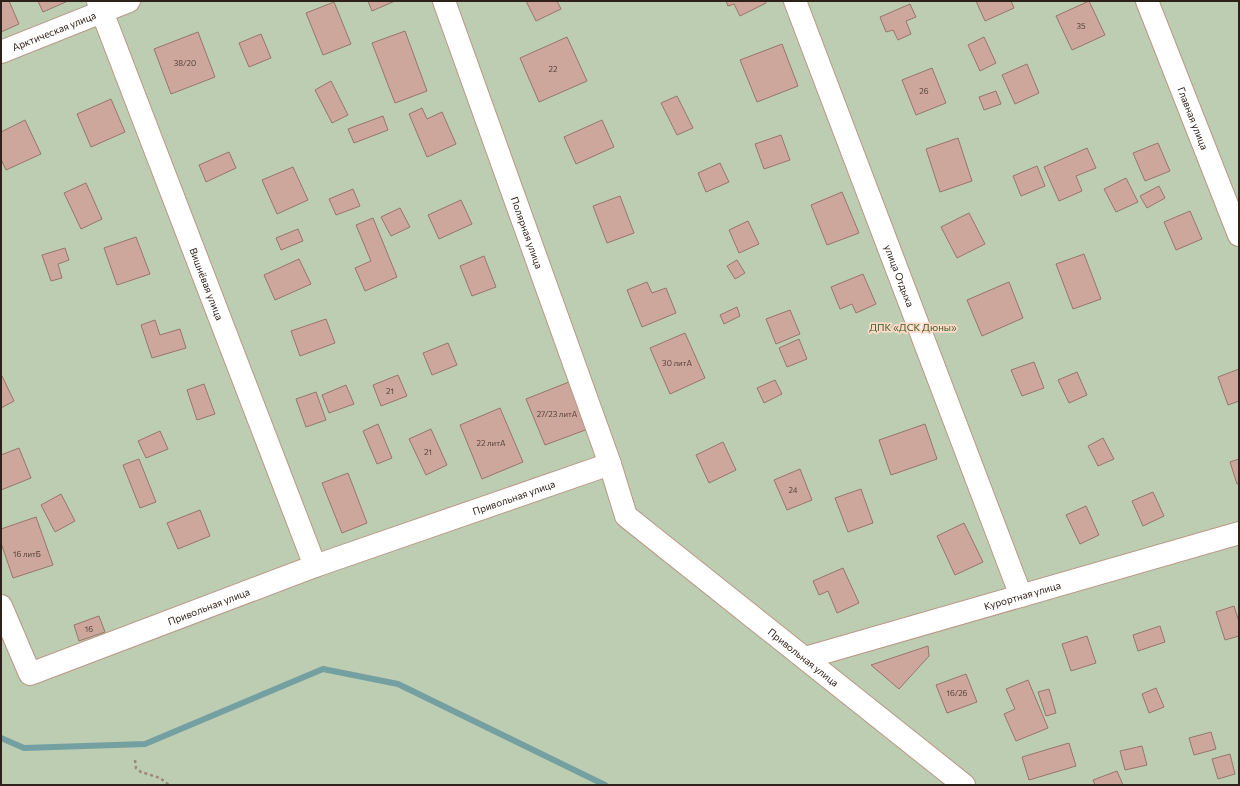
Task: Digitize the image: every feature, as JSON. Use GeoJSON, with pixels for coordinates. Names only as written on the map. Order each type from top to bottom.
{"type":"FeatureCollection","features":[{"type":"Feature","properties":{"kind":"street","name":"Арктическая улица"},"geometry":{"type":"LineString","coordinates":[[1,52],[100,6],[129,1]]}},
{"type":"Feature","properties":{"kind":"street","name":"Полярная улица"},"geometry":{"type":"LineString","coordinates":[[444,1],[610,464]]}},
{"type":"Feature","properties":{"kind":"street","name":"улица Отдыха"},"geometry":{"type":"LineString","coordinates":[[795,1],[1021,596]]}},
{"type":"Feature","properties":{"kind":"street","name":"Главная улица"},"geometry":{"type":"LineString","coordinates":[[1147,1],[1239,235]]}},
{"type":"Feature","properties":{"kind":"street","name":"Вишнёвая улица"},"geometry":{"type":"LineString","coordinates":[[100,6],[315,566]]}},
{"type":"Feature","properties":{"kind":"street","name":"Привольная улица"},"geometry":{"type":"LineString","coordinates":[[1,606],[30,674],[315,566],[610,464],[626,516],[964,785]]}},
{"type":"Feature","properties":{"kind":"street","name":"Курортная улица"},"geometry":{"type":"LineString","coordinates":[[805,658],[1239,533]]}},
{"type":"Feature","properties":{"kind":"path"},"geometry":{"type":"LineString","coordinates":[[135,760],[136,768],[141,772],[160,778],[169,785]]}},
{"type":"Feature","properties":{"kind":"green space","name":"ДПК «ДСК Дюны»"},"geometry":{"type":"Polygon","coordinates":[[[1,1],[1239,1],[1239,785],[1,785],[1,1]]]}},
{"type":"Feature","properties":{"kind":"building"},"geometry":{"type":"Polygon","coordinates":[[[1,1],[9,1],[19,24],[1,32],[1,1]]]}},
{"type":"Feature","properties":{"kind":"building"},"geometry":{"type":"Polygon","coordinates":[[[38,1],[68,1],[43,12],[38,1]]]}},
{"type":"Feature","properties":{"kind":"building"},"geometry":{"type":"Polygon","coordinates":[[[368,1],[395,1],[372,11],[368,1]]]}},
{"type":"Feature","properties":{"kind":"building"},"geometry":{"type":"Polygon","coordinates":[[[526,1],[557,1],[561,9],[536,21],[526,1]]]}},
{"type":"Feature","properties":{"kind":"building"},"geometry":{"type":"Polygon","coordinates":[[[726,1],[765,1],[766,3],[740,16],[734,4],[728,6],[726,1]]]}},
{"type":"Feature","properties":{"kind":"building"},"geometry":{"type":"Polygon","coordinates":[[[976,1],[1011,1],[1014,8],[985,21],[976,1]]]}},
{"type":"Feature","properties":{"kind":"building"},"geometry":{"type":"Polygon","coordinates":[[[1089,1],[1105,35],[1072,50],[1056,16],[1089,1]]]}},
{"type":"Feature","properties":{"kind":"building"},"geometry":{"type":"Polygon","coordinates":[[[334,2],[351,44],[323,55],[306,13],[334,2]]]}},
{"type":"Feature","properties":{"kind":"building"},"geometry":{"type":"Polygon","coordinates":[[[910,4],[916,17],[906,21],[911,34],[898,40],[893,30],[886,32],[880,17],[910,4]]]}},
{"type":"Feature","properties":{"kind":"building"},"geometry":{"type":"Polygon","coordinates":[[[405,31],[427,91],[395,103],[372,43],[405,31]]]}},
{"type":"Feature","properties":{"kind":"building"},"geometry":{"type":"Polygon","coordinates":[[[198,32],[215,77],[171,94],[154,49],[198,32]]]}},
{"type":"Feature","properties":{"kind":"building"},"geometry":{"type":"Polygon","coordinates":[[[261,34],[271,58],[249,67],[239,43],[261,34]]]}},
{"type":"Feature","properties":{"kind":"building"},"geometry":{"type":"Polygon","coordinates":[[[567,37],[587,81],[539,102],[520,58],[567,37]]]}},
{"type":"Feature","properties":{"kind":"building"},"geometry":{"type":"Polygon","coordinates":[[[984,37],[996,63],[980,71],[968,45],[984,37]]]}},
{"type":"Feature","properties":{"kind":"building"},"geometry":{"type":"Polygon","coordinates":[[[782,44],[798,86],[757,102],[740,60],[782,44]]]}},
{"type":"Feature","properties":{"kind":"building"},"geometry":{"type":"Polygon","coordinates":[[[1027,64],[1039,93],[1015,104],[1002,75],[1027,64]]]}},
{"type":"Feature","properties":{"kind":"building"},"geometry":{"type":"Polygon","coordinates":[[[932,68],[946,103],[916,115],[902,80],[932,68]]]}},
{"type":"Feature","properties":{"kind":"building"},"geometry":{"type":"Polygon","coordinates":[[[331,81],[348,115],[332,123],[315,90],[331,81]]]}},
{"type":"Feature","properties":{"kind":"building"},"geometry":{"type":"Polygon","coordinates":[[[996,91],[1001,104],[984,110],[979,97],[996,91]]]}},
{"type":"Feature","properties":{"kind":"building"},"geometry":{"type":"Polygon","coordinates":[[[677,96],[693,128],[677,135],[661,103],[677,96]]]}},
{"type":"Feature","properties":{"kind":"building"},"geometry":{"type":"Polygon","coordinates":[[[111,99],[125,132],[91,147],[77,114],[111,99]]]}},
{"type":"Feature","properties":{"kind":"building"},"geometry":{"type":"Polygon","coordinates":[[[422,108],[427,119],[442,112],[456,144],[427,157],[409,114],[422,108]]]}},
{"type":"Feature","properties":{"kind":"building"},"geometry":{"type":"Polygon","coordinates":[[[383,116],[388,130],[354,143],[348,129],[383,116]]]}},
{"type":"Feature","properties":{"kind":"building"},"geometry":{"type":"Polygon","coordinates":[[[25,120],[41,154],[6,170],[1,159],[1,132],[25,120]]]}},
{"type":"Feature","properties":{"kind":"building"},"geometry":{"type":"Polygon","coordinates":[[[602,120],[614,147],[576,164],[564,137],[602,120]]]}},
{"type":"Feature","properties":{"kind":"building"},"geometry":{"type":"Polygon","coordinates":[[[781,135],[790,160],[764,169],[755,144],[781,135]]]}},
{"type":"Feature","properties":{"kind":"building"},"geometry":{"type":"Polygon","coordinates":[[[958,138],[972,181],[940,192],[926,149],[958,138]]]}},
{"type":"Feature","properties":{"kind":"building"},"geometry":{"type":"Polygon","coordinates":[[[1158,143],[1170,171],[1145,181],[1133,153],[1158,143]]]}},
{"type":"Feature","properties":{"kind":"building"},"geometry":{"type":"Polygon","coordinates":[[[1087,148],[1096,168],[1076,176],[1082,191],[1059,201],[1044,167],[1087,148]]]}},
{"type":"Feature","properties":{"kind":"building"},"geometry":{"type":"Polygon","coordinates":[[[229,152],[236,168],[206,182],[199,165],[229,152]]]}},
{"type":"Feature","properties":{"kind":"building"},"geometry":{"type":"Polygon","coordinates":[[[720,163],[729,182],[706,192],[698,173],[720,163]]]}},
{"type":"Feature","properties":{"kind":"building"},"geometry":{"type":"Polygon","coordinates":[[[1037,166],[1045,186],[1021,196],[1013,176],[1037,166]]]}},
{"type":"Feature","properties":{"kind":"building"},"geometry":{"type":"Polygon","coordinates":[[[293,167],[308,200],[277,214],[262,180],[293,167]]]}},
{"type":"Feature","properties":{"kind":"building"},"geometry":{"type":"Polygon","coordinates":[[[1126,178],[1138,202],[1116,212],[1104,189],[1126,178]]]}},
{"type":"Feature","properties":{"kind":"building"},"geometry":{"type":"Polygon","coordinates":[[[86,183],[102,219],[81,229],[64,193],[86,183]]]}},
{"type":"Feature","properties":{"kind":"building"},"geometry":{"type":"Polygon","coordinates":[[[1159,186],[1165,198],[1147,208],[1140,196],[1159,186]]]}},
{"type":"Feature","properties":{"kind":"building"},"geometry":{"type":"Polygon","coordinates":[[[353,189],[360,206],[336,215],[329,199],[353,189]]]}},
{"type":"Feature","properties":{"kind":"building"},"geometry":{"type":"Polygon","coordinates":[[[842,192],[859,233],[827,245],[811,205],[842,192]]]}},
{"type":"Feature","properties":{"kind":"building"},"geometry":{"type":"Polygon","coordinates":[[[620,196],[634,233],[607,243],[593,206],[620,196]]]}},
{"type":"Feature","properties":{"kind":"building"},"geometry":{"type":"Polygon","coordinates":[[[461,200],[472,224],[439,239],[428,215],[461,200]]]}},
{"type":"Feature","properties":{"kind":"building"},"geometry":{"type":"Polygon","coordinates":[[[400,208],[410,227],[391,236],[381,217],[400,208]]]}},
{"type":"Feature","properties":{"kind":"building"},"geometry":{"type":"Polygon","coordinates":[[[1190,211],[1202,239],[1176,250],[1164,222],[1190,211]]]}},
{"type":"Feature","properties":{"kind":"building"},"geometry":{"type":"Polygon","coordinates":[[[969,213],[985,244],[957,258],[941,227],[969,213]]]}},
{"type":"Feature","properties":{"kind":"building"},"geometry":{"type":"Polygon","coordinates":[[[373,218],[397,277],[365,291],[355,268],[371,261],[356,225],[373,218]]]}},
{"type":"Feature","properties":{"kind":"building"},"geometry":{"type":"Polygon","coordinates":[[[748,221],[759,244],[739,253],[729,230],[748,221]]]}},
{"type":"Feature","properties":{"kind":"building"},"geometry":{"type":"Polygon","coordinates":[[[298,229],[303,241],[281,250],[276,238],[298,229]]]}},
{"type":"Feature","properties":{"kind":"building"},"geometry":{"type":"Polygon","coordinates":[[[136,237],[150,274],[117,285],[104,248],[136,237]]]}},
{"type":"Feature","properties":{"kind":"building"},"geometry":{"type":"Polygon","coordinates":[[[65,248],[69,260],[58,264],[62,278],[51,281],[42,255],[65,248]]]}},
{"type":"Feature","properties":{"kind":"building"},"geometry":{"type":"Polygon","coordinates":[[[1084,254],[1101,299],[1073,309],[1056,264],[1084,254]]]}},
{"type":"Feature","properties":{"kind":"building"},"geometry":{"type":"Polygon","coordinates":[[[484,256],[496,287],[472,296],[460,266],[484,256]]]}},
{"type":"Feature","properties":{"kind":"building"},"geometry":{"type":"Polygon","coordinates":[[[299,259],[311,284],[275,300],[264,275],[299,259]]]}},
{"type":"Feature","properties":{"kind":"building"},"geometry":{"type":"Polygon","coordinates":[[[737,260],[745,273],[735,279],[727,266],[737,260]]]}},
{"type":"Feature","properties":{"kind":"building"},"geometry":{"type":"Polygon","coordinates":[[[863,274],[876,304],[856,313],[852,304],[840,309],[831,287],[863,274]]]}},
{"type":"Feature","properties":{"kind":"building"},"geometry":{"type":"Polygon","coordinates":[[[647,282],[652,293],[666,288],[676,313],[642,327],[627,290],[647,282]]]}},
{"type":"Feature","properties":{"kind":"building"},"geometry":{"type":"Polygon","coordinates":[[[1009,282],[1023,318],[982,336],[967,300],[1009,282]]]}},
{"type":"Feature","properties":{"kind":"building"},"geometry":{"type":"Polygon","coordinates":[[[737,307],[740,316],[724,324],[720,315],[737,307]]]}},
{"type":"Feature","properties":{"kind":"building"},"geometry":{"type":"Polygon","coordinates":[[[790,310],[800,334],[776,344],[766,319],[790,310]]]}},
{"type":"Feature","properties":{"kind":"building"},"geometry":{"type":"Polygon","coordinates":[[[326,319],[335,343],[300,356],[291,331],[326,319]]]}},
{"type":"Feature","properties":{"kind":"building"},"geometry":{"type":"Polygon","coordinates":[[[155,320],[160,335],[180,329],[186,348],[152,358],[141,325],[155,320]]]}},
{"type":"Feature","properties":{"kind":"building"},"geometry":{"type":"Polygon","coordinates":[[[685,333],[705,378],[670,394],[650,348],[685,333]]]}},
{"type":"Feature","properties":{"kind":"building"},"geometry":{"type":"Polygon","coordinates":[[[799,339],[807,359],[787,367],[779,348],[799,339]]]}},
{"type":"Feature","properties":{"kind":"building"},"geometry":{"type":"Polygon","coordinates":[[[448,343],[457,365],[432,375],[423,353],[448,343]]]}},
{"type":"Feature","properties":{"kind":"building"},"geometry":{"type":"Polygon","coordinates":[[[1034,362],[1044,388],[1022,396],[1011,370],[1034,362]]]}},
{"type":"Feature","properties":{"kind":"building"},"geometry":{"type":"Polygon","coordinates":[[[1239,369],[1239,401],[1228,405],[1218,377],[1239,369]]]}},
{"type":"Feature","properties":{"kind":"building"},"geometry":{"type":"Polygon","coordinates":[[[1077,372],[1087,395],[1069,403],[1058,380],[1077,372]]]}},
{"type":"Feature","properties":{"kind":"building"},"geometry":{"type":"Polygon","coordinates":[[[398,375],[407,396],[381,406],[373,385],[398,375]]]}},
{"type":"Feature","properties":{"kind":"building"},"geometry":{"type":"Polygon","coordinates":[[[1,376],[14,401],[1,408],[1,376]]]}},
{"type":"Feature","properties":{"kind":"building"},"geometry":{"type":"Polygon","coordinates":[[[775,380],[782,394],[764,403],[757,388],[775,380]]]}},
{"type":"Feature","properties":{"kind":"building"},"geometry":{"type":"Polygon","coordinates":[[[569,382],[588,429],[545,445],[526,399],[569,382]]]}},
{"type":"Feature","properties":{"kind":"building"},"geometry":{"type":"Polygon","coordinates":[[[204,384],[215,414],[197,420],[187,390],[204,384]]]}},
{"type":"Feature","properties":{"kind":"building"},"geometry":{"type":"Polygon","coordinates":[[[346,385],[354,404],[329,413],[322,395],[346,385]]]}},
{"type":"Feature","properties":{"kind":"building"},"geometry":{"type":"Polygon","coordinates":[[[316,392],[326,420],[306,427],[296,399],[316,392]]]}},
{"type":"Feature","properties":{"kind":"building"},"geometry":{"type":"Polygon","coordinates":[[[500,408],[523,462],[482,479],[460,425],[500,408]]]}},
{"type":"Feature","properties":{"kind":"building"},"geometry":{"type":"Polygon","coordinates":[[[378,424],[392,458],[377,464],[363,431],[378,424]]]}},
{"type":"Feature","properties":{"kind":"building"},"geometry":{"type":"Polygon","coordinates":[[[925,424],[937,459],[891,475],[879,440],[925,424]]]}},
{"type":"Feature","properties":{"kind":"building"},"geometry":{"type":"Polygon","coordinates":[[[431,429],[447,465],[426,475],[409,439],[431,429]]]}},
{"type":"Feature","properties":{"kind":"building"},"geometry":{"type":"Polygon","coordinates":[[[160,431],[168,449],[146,458],[138,441],[160,431]]]}},
{"type":"Feature","properties":{"kind":"building"},"geometry":{"type":"Polygon","coordinates":[[[1103,438],[1114,459],[1098,466],[1088,446],[1103,438]]]}},
{"type":"Feature","properties":{"kind":"building"},"geometry":{"type":"Polygon","coordinates":[[[723,442],[736,470],[709,483],[696,455],[723,442]]]}},
{"type":"Feature","properties":{"kind":"building"},"geometry":{"type":"Polygon","coordinates":[[[19,448],[31,478],[1,490],[1,455],[19,448]]]}},
{"type":"Feature","properties":{"kind":"building"},"geometry":{"type":"Polygon","coordinates":[[[139,459],[156,502],[140,508],[123,465],[139,459]]]}},
{"type":"Feature","properties":{"kind":"building"},"geometry":{"type":"Polygon","coordinates":[[[1239,459],[1239,483],[1237,484],[1230,462],[1239,459]]]}},
{"type":"Feature","properties":{"kind":"building"},"geometry":{"type":"Polygon","coordinates":[[[800,469],[812,500],[787,510],[774,480],[800,469]]]}},
{"type":"Feature","properties":{"kind":"building"},"geometry":{"type":"Polygon","coordinates":[[[348,473],[367,523],[342,533],[322,483],[348,473]]]}},
{"type":"Feature","properties":{"kind":"building"},"geometry":{"type":"Polygon","coordinates":[[[861,489],[873,523],[848,532],[835,498],[861,489]]]}},
{"type":"Feature","properties":{"kind":"building"},"geometry":{"type":"Polygon","coordinates":[[[1153,492],[1164,516],[1143,526],[1132,501],[1153,492]]]}},
{"type":"Feature","properties":{"kind":"building"},"geometry":{"type":"Polygon","coordinates":[[[61,494],[75,521],[55,532],[41,505],[61,494]]]}},
{"type":"Feature","properties":{"kind":"building"},"geometry":{"type":"Polygon","coordinates":[[[1086,506],[1099,535],[1080,544],[1066,515],[1086,506]]]}},
{"type":"Feature","properties":{"kind":"building"},"geometry":{"type":"Polygon","coordinates":[[[200,510],[210,536],[178,549],[167,523],[200,510]]]}},
{"type":"Feature","properties":{"kind":"building"},"geometry":{"type":"Polygon","coordinates":[[[36,517],[53,565],[13,578],[1,543],[1,529],[36,517]]]}},
{"type":"Feature","properties":{"kind":"building"},"geometry":{"type":"Polygon","coordinates":[[[964,523],[983,562],[955,575],[937,536],[964,523]]]}},
{"type":"Feature","properties":{"kind":"building"},"geometry":{"type":"Polygon","coordinates":[[[843,568],[859,603],[837,613],[828,591],[819,595],[813,581],[843,568]]]}},
{"type":"Feature","properties":{"kind":"building"},"geometry":{"type":"Polygon","coordinates":[[[1234,606],[1239,622],[1239,636],[1225,640],[1216,612],[1234,606]]]}},
{"type":"Feature","properties":{"kind":"building"},"geometry":{"type":"Polygon","coordinates":[[[99,616],[105,632],[79,641],[74,625],[99,616]]]}},
{"type":"Feature","properties":{"kind":"building"},"geometry":{"type":"Polygon","coordinates":[[[1160,626],[1165,642],[1138,651],[1133,635],[1160,626]]]}},
{"type":"Feature","properties":{"kind":"building"},"geometry":{"type":"Polygon","coordinates":[[[1087,636],[1096,663],[1071,671],[1062,644],[1087,636]]]}},
{"type":"Feature","properties":{"kind":"building"},"geometry":{"type":"Polygon","coordinates":[[[928,646],[929,656],[899,689],[871,665],[928,646]]]}},
{"type":"Feature","properties":{"kind":"building"},"geometry":{"type":"Polygon","coordinates":[[[966,674],[977,702],[947,713],[936,685],[966,674]]]}},
{"type":"Feature","properties":{"kind":"building"},"geometry":{"type":"Polygon","coordinates":[[[1028,680],[1048,728],[1016,741],[1004,714],[1015,709],[1006,689],[1028,680]]]}},
{"type":"Feature","properties":{"kind":"building"},"geometry":{"type":"Polygon","coordinates":[[[1156,688],[1164,707],[1149,713],[1142,694],[1156,688]]]}},
{"type":"Feature","properties":{"kind":"building"},"geometry":{"type":"Polygon","coordinates":[[[1049,689],[1056,713],[1046,716],[1038,692],[1049,689]]]}},
{"type":"Feature","properties":{"kind":"building"},"geometry":{"type":"Polygon","coordinates":[[[1211,732],[1216,749],[1194,755],[1189,738],[1211,732]]]}},
{"type":"Feature","properties":{"kind":"building"},"geometry":{"type":"Polygon","coordinates":[[[1069,743],[1076,766],[1029,780],[1022,757],[1069,743]]]}},
{"type":"Feature","properties":{"kind":"building"},"geometry":{"type":"Polygon","coordinates":[[[1142,746],[1147,765],[1125,770],[1120,751],[1142,746]]]}},
{"type":"Feature","properties":{"kind":"building"},"geometry":{"type":"Polygon","coordinates":[[[1230,754],[1235,774],[1218,779],[1212,759],[1230,754]]]}},
{"type":"Feature","properties":{"kind":"building"},"geometry":{"type":"Polygon","coordinates":[[[1117,771],[1123,785],[1095,785],[1093,780],[1117,771]]]}},
{"type":"Feature","properties":{"kind":"waterway"},"geometry":{"type":"LineString","coordinates":[[1,738],[24,748],[145,744],[323,669],[398,684],[605,785]]}}]}
